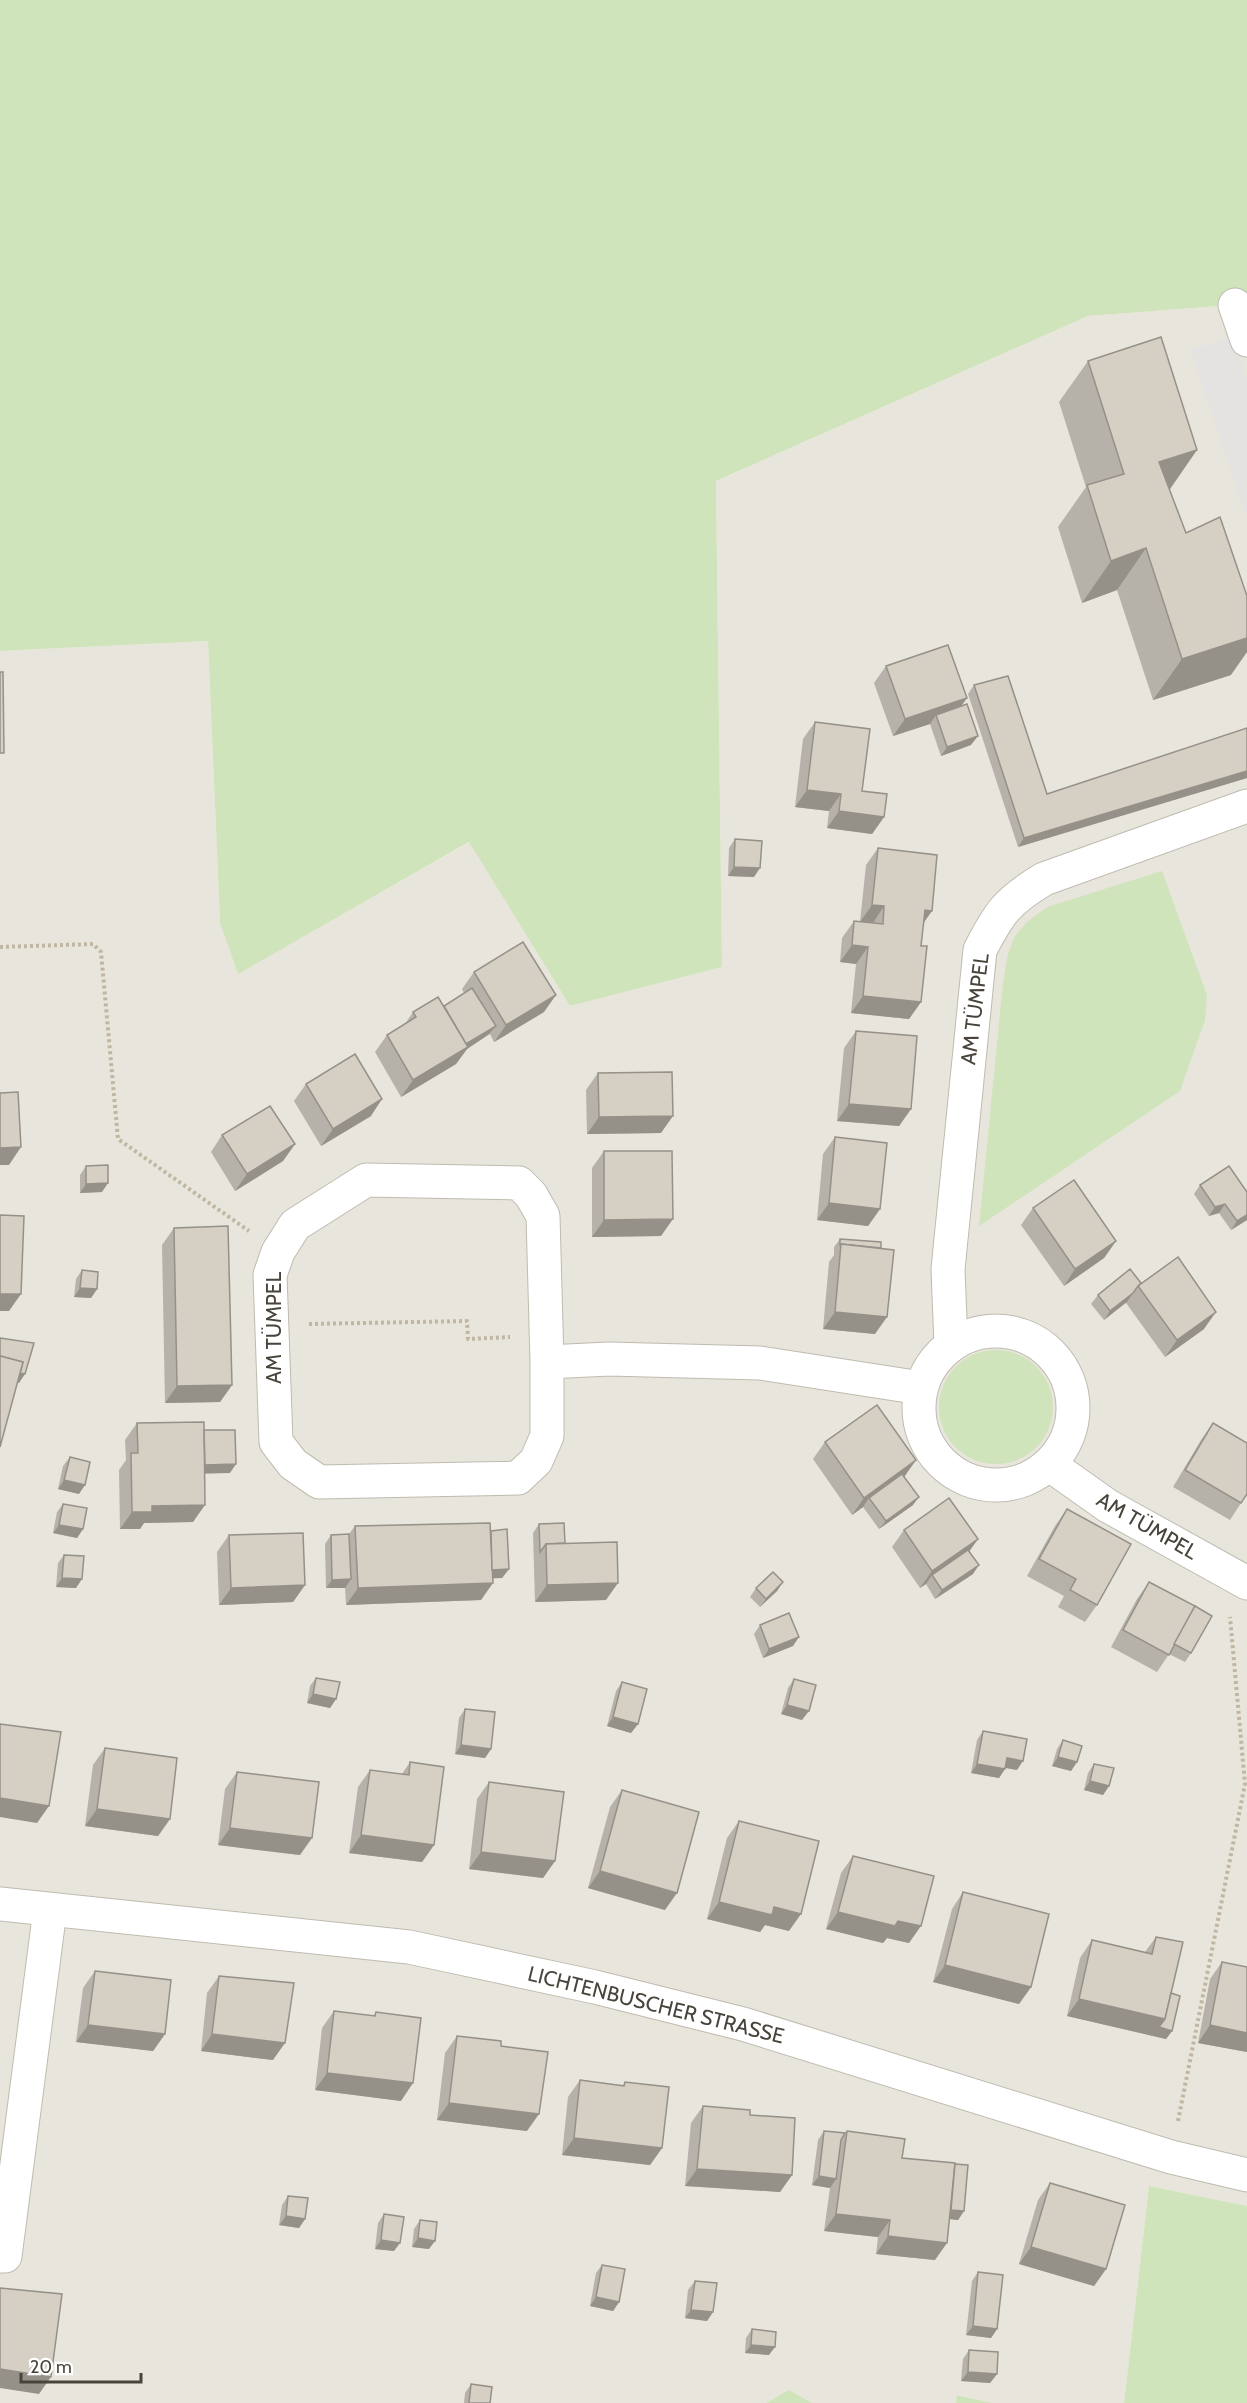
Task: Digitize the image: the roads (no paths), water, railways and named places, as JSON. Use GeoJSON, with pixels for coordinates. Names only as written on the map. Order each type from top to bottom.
{"type":"FeatureCollection","features":[{"type":"Feature","properties":{"kind":"street"},"geometry":{"type":"LineString","coordinates":[[1234,305],[1247,340]]}},
{"type":"Feature","properties":{"kind":"street","name":"AM TÜMPEL"},"geometry":{"type":"LineString","coordinates":[[951,1346],[948,1269],[980,950],[999,913],[1019,893],[1044,879],[1247,806]]}},
{"type":"Feature","properties":{"kind":"street","name":"AM TÜMPEL"},"geometry":{"type":"LineString","coordinates":[[366,1180],[519,1183],[531,1195],[543,1216],[547,1349],[547,1436],[536,1461],[518,1478],[319,1482],[293,1464],[276,1442],[270,1275],[278,1252],[295,1226],[366,1180]]}},
{"type":"Feature","properties":{"kind":"street"},"geometry":{"type":"LineString","coordinates":[[1000,1331],[1025,1336],[1047,1349],[1063,1370],[1073,1402],[1073,1420],[1065,1444],[1050,1465],[1028,1479],[1004,1485],[979,1484],[956,1474],[936,1457],[924,1436],[919,1411],[921,1388],[933,1363],[951,1346],[974,1334],[1000,1331]]}},
{"type":"Feature","properties":{"kind":"street"},"geometry":{"type":"LineString","coordinates":[[547,1349],[609,1359],[760,1363],[921,1388]]}},
{"type":"Feature","properties":{"kind":"street","name":"AM TÜMPEL"},"geometry":{"type":"LineString","coordinates":[[1050,1465],[1108,1506],[1236,1577]]}},
{"type":"Feature","properties":{"kind":"street","name":"LICHTENBUSCHER STRASSE"},"geometry":{"type":"LineString","coordinates":[[0,1904],[409,1947],[595,1987],[743,2024],[1171,2157],[1247,2175]]}},
{"type":"Feature","properties":{"kind":"street"},"geometry":{"type":"LineString","coordinates":[[0,2256],[5,2256],[50,1910]]}}]}
